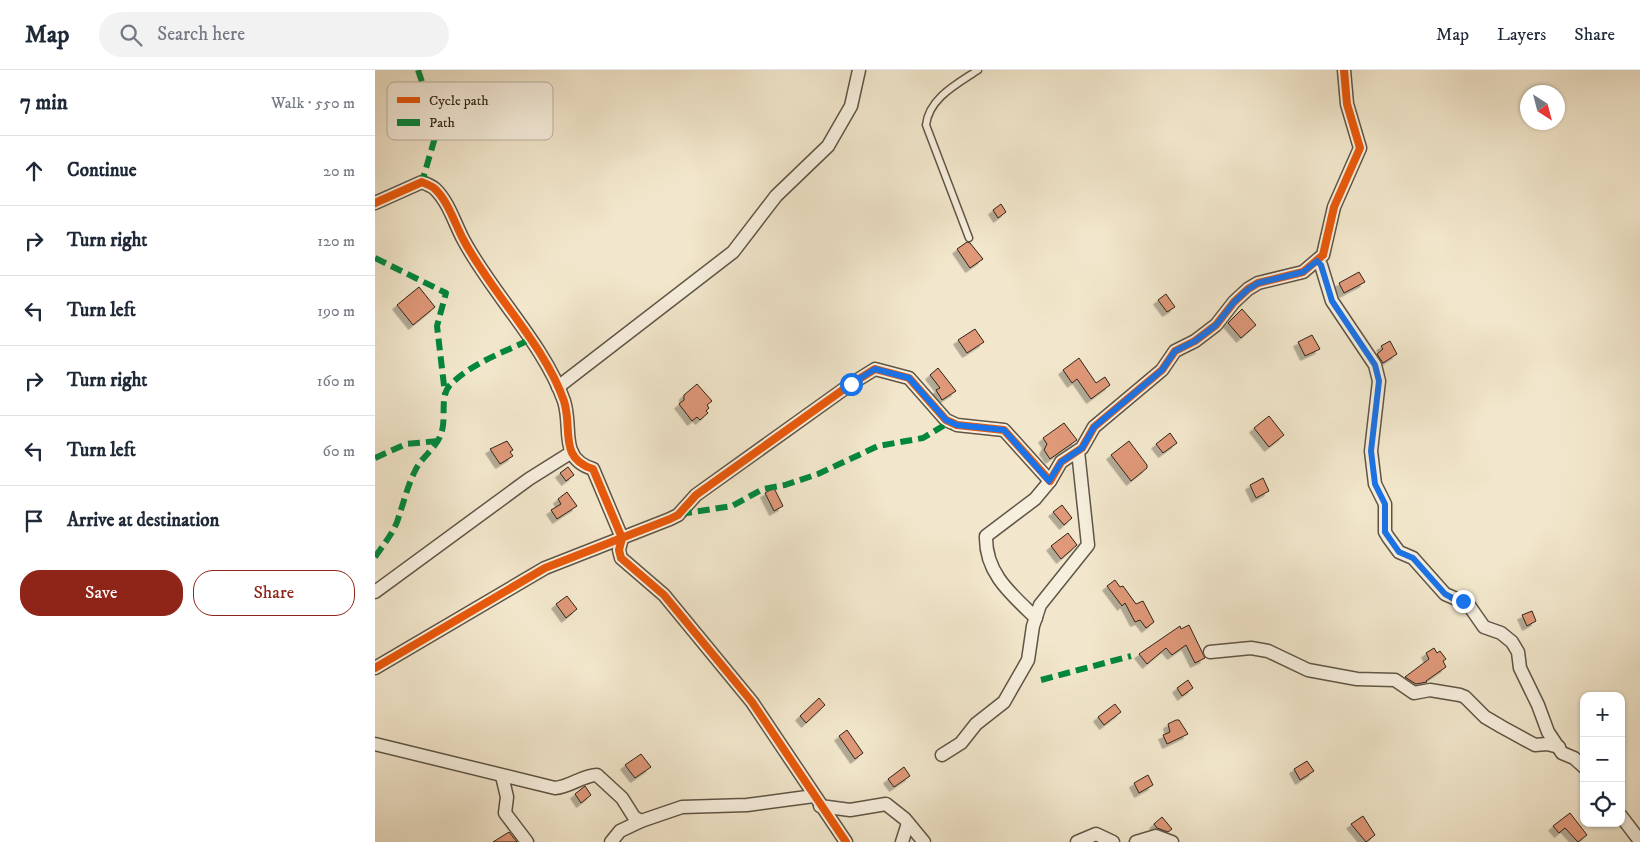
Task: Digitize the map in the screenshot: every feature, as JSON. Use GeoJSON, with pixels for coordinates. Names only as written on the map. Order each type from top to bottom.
{"type":"FeatureCollection","features":[{"type":"Feature","properties":{"kind":"street"},"geometry":{"type":"LineString","coordinates":[[558,387],[733,252],[776,196],[827,146],[851,106],[859,70]]}},
{"type":"Feature","properties":{"kind":"street"},"geometry":{"type":"LineString","coordinates":[[1036,618],[1003,588],[985,552],[985,536],[1035,499],[1061,462],[1082,448],[1094,427],[1162,370],[1175,351],[1195,341],[1216,325],[1234,302],[1247,290],[1258,283],[1303,272],[1323,255],[1337,200],[1360,148],[1347,104],[1344,70]]}},
{"type":"Feature","properties":{"kind":"street"},"geometry":{"type":"LineString","coordinates":[[375,203],[413,184],[422,182],[435,189],[479,266],[545,364],[558,387],[565,406],[572,452],[578,463],[593,469],[622,538],[619,550],[621,558],[664,595],[753,702],[846,842]]}},
{"type":"Feature","properties":{"kind":"street"},"geometry":{"type":"LineString","coordinates":[[1317,261],[1321,265],[1332,301],[1375,365],[1379,381],[1371,451],[1375,484],[1385,504],[1385,532],[1387,537],[1399,552],[1413,558],[1445,594],[1468,604],[1484,627],[1507,637],[1516,648],[1520,668],[1538,705],[1543,723],[1562,753],[1574,758],[1580,764]]}},
{"type":"Feature","properties":{"kind":"street"},"geometry":{"type":"LineString","coordinates":[[375,668],[545,568],[651,528],[678,514],[696,495],[851,384],[875,369],[909,378],[946,420],[957,425],[1004,430],[1049,481]]}},
{"type":"Feature","properties":{"kind":"street"},"geometry":{"type":"LineString","coordinates":[[942,755],[961,743],[976,724],[1004,702],[1028,660],[1040,605],[1088,545],[1078,451]]}},
{"type":"Feature","properties":{"kind":"street"},"geometry":{"type":"LineString","coordinates":[[375,592],[529,478],[572,452]]}},
{"type":"Feature","properties":{"kind":"street"},"geometry":{"type":"LineString","coordinates":[[1210,652],[1251,648],[1267,651],[1308,670],[1357,678],[1395,680],[1414,693],[1430,690],[1460,695],[1465,697],[1485,717],[1535,745],[1547,744],[1559,747]]}},
{"type":"Feature","properties":{"kind":"street"},"geometry":{"type":"LineString","coordinates":[[375,744],[555,788],[574,784],[591,775],[597,775],[622,798],[634,817],[641,820]]}},
{"type":"Feature","properties":{"kind":"street"},"geometry":{"type":"LineString","coordinates":[[502,776],[507,797],[505,813],[527,842]]}},
{"type":"Feature","properties":{"kind":"street"},"geometry":{"type":"LineString","coordinates":[[611,842],[620,831],[641,820],[682,807],[817,801],[850,810],[886,804],[908,823],[924,842]]}},
{"type":"Feature","properties":{"kind":"street"},"geometry":{"type":"LineString","coordinates":[[1625,821],[1640,841]]}},
{"type":"Feature","properties":{"kind":"street"},"geometry":{"type":"LineString","coordinates":[[902,842],[908,823]]}},
{"type":"Feature","properties":{"kind":"street"},"geometry":{"type":"LineString","coordinates":[[1077,842],[1096,834],[1113,842]]}},
{"type":"Feature","properties":{"kind":"street"},"geometry":{"type":"LineString","coordinates":[[1136,842],[1156,836],[1172,842]]}},
{"type":"Feature","properties":{"kind":"lane"},"geometry":{"type":"LineString","coordinates":[[969,238],[926,125],[927,114],[934,103],[945,92],[978,70]]}},
{"type":"Feature","properties":{"kind":"building"},"geometry":{"type":"Polygon","coordinates":[[[1001,204],[1006,212],[998,218],[993,210],[1001,204]]]}},
{"type":"Feature","properties":{"kind":"building"},"geometry":{"type":"Polygon","coordinates":[[[967,242],[983,259],[970,268],[957,249],[967,242]]]}},
{"type":"Feature","properties":{"kind":"building"},"geometry":{"type":"Polygon","coordinates":[[[1359,272],[1365,282],[1344,293],[1339,283],[1359,272]]]}},
{"type":"Feature","properties":{"kind":"building"},"geometry":{"type":"Polygon","coordinates":[[[419,287],[435,307],[413,325],[397,305],[419,287]]]}},
{"type":"Feature","properties":{"kind":"building"},"geometry":{"type":"Polygon","coordinates":[[[1166,294],[1175,307],[1167,312],[1158,300],[1166,294]]]}},
{"type":"Feature","properties":{"kind":"building"},"geometry":{"type":"Polygon","coordinates":[[[1242,309],[1256,325],[1241,338],[1228,323],[1242,309]]]}},
{"type":"Feature","properties":{"kind":"building"},"geometry":{"type":"Polygon","coordinates":[[[975,329],[984,342],[967,353],[958,340],[975,329]]]}},
{"type":"Feature","properties":{"kind":"building"},"geometry":{"type":"Polygon","coordinates":[[[1312,335],[1320,349],[1305,356],[1298,342],[1312,335]]]}},
{"type":"Feature","properties":{"kind":"building"},"geometry":{"type":"Polygon","coordinates":[[[1390,341],[1397,354],[1383,363],[1377,354],[1383,349],[1381,346],[1390,341]]]}},
{"type":"Feature","properties":{"kind":"building"},"geometry":{"type":"Polygon","coordinates":[[[1079,358],[1096,383],[1105,377],[1110,385],[1091,399],[1077,379],[1072,383],[1063,370],[1079,358]]]}},
{"type":"Feature","properties":{"kind":"building"},"geometry":{"type":"Polygon","coordinates":[[[938,368],[956,391],[942,400],[936,390],[940,388],[930,375],[938,368]]]}},
{"type":"Feature","properties":{"kind":"building"},"geometry":{"type":"Polygon","coordinates":[[[697,384],[712,401],[707,405],[709,408],[706,411],[708,413],[700,420],[697,417],[692,421],[679,404],[684,400],[684,395],[697,384]]]}},
{"type":"Feature","properties":{"kind":"building"},"geometry":{"type":"Polygon","coordinates":[[[1269,416],[1284,435],[1269,447],[1254,428],[1269,416]]]}},
{"type":"Feature","properties":{"kind":"building"},"geometry":{"type":"Polygon","coordinates":[[[1064,423],[1077,440],[1050,459],[1044,450],[1047,444],[1043,438],[1064,423]]]}},
{"type":"Feature","properties":{"kind":"building"},"geometry":{"type":"Polygon","coordinates":[[[1170,433],[1177,443],[1163,453],[1156,444],[1170,433]]]}},
{"type":"Feature","properties":{"kind":"building"},"geometry":{"type":"Polygon","coordinates":[[[507,441],[513,450],[510,452],[513,456],[500,464],[490,449],[507,441]]]}},
{"type":"Feature","properties":{"kind":"building"},"geometry":{"type":"Polygon","coordinates":[[[1129,441],[1147,465],[1147,468],[1131,481],[1111,455],[1129,441]]]}},
{"type":"Feature","properties":{"kind":"building"},"geometry":{"type":"Polygon","coordinates":[[[568,467],[574,475],[566,481],[560,473],[568,467]]]}},
{"type":"Feature","properties":{"kind":"building"},"geometry":{"type":"Polygon","coordinates":[[[1263,478],[1269,491],[1256,498],[1250,485],[1263,478]]]}},
{"type":"Feature","properties":{"kind":"building"},"geometry":{"type":"Polygon","coordinates":[[[774,488],[783,506],[774,511],[765,493],[774,488]]]}},
{"type":"Feature","properties":{"kind":"building"},"geometry":{"type":"Polygon","coordinates":[[[567,492],[577,506],[557,519],[551,510],[561,504],[558,499],[567,492]]]}},
{"type":"Feature","properties":{"kind":"building"},"geometry":{"type":"Polygon","coordinates":[[[1062,505],[1072,518],[1064,525],[1053,512],[1062,505]]]}},
{"type":"Feature","properties":{"kind":"building"},"geometry":{"type":"Polygon","coordinates":[[[1068,533],[1077,545],[1061,559],[1051,546],[1068,533]]]}},
{"type":"Feature","properties":{"kind":"building"},"geometry":{"type":"Polygon","coordinates":[[[1115,580],[1120,587],[1123,586],[1136,604],[1143,601],[1154,622],[1146,628],[1140,620],[1135,622],[1125,603],[1122,606],[1107,586],[1115,580]]]}},
{"type":"Feature","properties":{"kind":"building"},"geometry":{"type":"Polygon","coordinates":[[[567,596],[577,609],[566,618],[556,604],[567,596]]]}},
{"type":"Feature","properties":{"kind":"building"},"geometry":{"type":"Polygon","coordinates":[[[1532,611],[1536,621],[1527,626],[1522,615],[1532,611]]]}},
{"type":"Feature","properties":{"kind":"building"},"geometry":{"type":"Polygon","coordinates":[[[1189,625],[1205,658],[1195,663],[1186,645],[1172,655],[1166,648],[1147,664],[1139,654],[1180,626],[1181,629],[1189,625]]]}},
{"type":"Feature","properties":{"kind":"building"},"geometry":{"type":"Polygon","coordinates":[[[1434,648],[1437,653],[1440,651],[1446,659],[1443,661],[1446,667],[1427,682],[1416,684],[1405,677],[1429,659],[1426,653],[1434,648]]]}},
{"type":"Feature","properties":{"kind":"building"},"geometry":{"type":"Polygon","coordinates":[[[1188,680],[1193,688],[1182,696],[1177,688],[1188,680]]]}},
{"type":"Feature","properties":{"kind":"building"},"geometry":{"type":"Polygon","coordinates":[[[819,698],[825,705],[806,723],[800,716],[819,698]]]}},
{"type":"Feature","properties":{"kind":"building"},"geometry":{"type":"Polygon","coordinates":[[[1115,704],[1121,712],[1104,725],[1098,717],[1115,704]]]}},
{"type":"Feature","properties":{"kind":"building"},"geometry":{"type":"Polygon","coordinates":[[[1179,720],[1188,734],[1167,744],[1163,735],[1170,732],[1168,724],[1179,720]]]}},
{"type":"Feature","properties":{"kind":"building"},"geometry":{"type":"Polygon","coordinates":[[[847,730],[863,753],[855,759],[839,736],[847,730]]]}},
{"type":"Feature","properties":{"kind":"building"},"geometry":{"type":"Polygon","coordinates":[[[641,754],[651,767],[635,778],[625,765],[641,754]]]}},
{"type":"Feature","properties":{"kind":"building"},"geometry":{"type":"Polygon","coordinates":[[[1307,761],[1314,771],[1300,780],[1294,769],[1307,761]]]}},
{"type":"Feature","properties":{"kind":"building"},"geometry":{"type":"Polygon","coordinates":[[[904,767],[910,776],[894,787],[888,779],[904,767]]]}},
{"type":"Feature","properties":{"kind":"building"},"geometry":{"type":"Polygon","coordinates":[[[1148,775],[1153,785],[1139,793],[1134,783],[1148,775]]]}},
{"type":"Feature","properties":{"kind":"building"},"geometry":{"type":"Polygon","coordinates":[[[585,786],[591,795],[581,803],[575,794],[585,786]]]}},
{"type":"Feature","properties":{"kind":"building"},"geometry":{"type":"Polygon","coordinates":[[[1570,813],[1587,835],[1578,842],[1565,828],[1559,833],[1553,826],[1570,813]]]}},
{"type":"Feature","properties":{"kind":"building"},"geometry":{"type":"Polygon","coordinates":[[[1363,816],[1375,835],[1366,842],[1351,824],[1363,816]]]}},
{"type":"Feature","properties":{"kind":"building"},"geometry":{"type":"Polygon","coordinates":[[[1162,817],[1172,829],[1168,832],[1157,828],[1154,824],[1162,817]]]}},
{"type":"Feature","properties":{"kind":"building"},"geometry":{"type":"Polygon","coordinates":[[[509,832],[517,842],[493,842],[509,832]]]}},
{"type":"Feature","properties":{"kind":"marked path"},"geometry":{"type":"LineString","coordinates":[[418,70],[422,82]]}},
{"type":"Feature","properties":{"kind":"marked path"},"geometry":{"type":"LineString","coordinates":[[422,182],[434,140]]}},
{"type":"Feature","properties":{"kind":"marked path"},"geometry":{"type":"LineString","coordinates":[[375,258],[446,293],[437,326],[445,394]]}},
{"type":"Feature","properties":{"kind":"marked path"},"geometry":{"type":"LineString","coordinates":[[375,557],[395,527],[418,466],[439,439],[443,428],[445,396],[450,385],[478,365],[529,340]]}},
{"type":"Feature","properties":{"kind":"marked path"},"geometry":{"type":"LineString","coordinates":[[680,514],[732,506],[763,489],[785,485],[818,474],[878,446],[923,438],[943,426],[954,426]]}},
{"type":"Feature","properties":{"kind":"marked path"},"geometry":{"type":"LineString","coordinates":[[375,458],[406,444],[438,441]]}},
{"type":"Feature","properties":{"kind":"marked path"},"geometry":{"type":"LineString","coordinates":[[1041,680],[1131,656]]}},
{"type":"Feature","properties":{"kind":"cycle path"},"geometry":{"type":"LineString","coordinates":[[375,668],[545,568],[678,515],[696,495],[851,384],[875,369],[909,378],[946,420],[957,425],[1004,430],[1050,481],[1061,462],[1082,448],[1094,427],[1162,370],[1175,351],[1195,341],[1216,325],[1234,302],[1248,289],[1258,283],[1303,272],[1323,255],[1334,207],[1360,148],[1347,104],[1344,70]]}},
{"type":"Feature","properties":{"kind":"cycle path"},"geometry":{"type":"LineString","coordinates":[[375,203],[422,182],[434,188],[440,194],[475,259],[531,339],[555,380],[564,401],[571,450],[575,458],[593,469],[622,538],[619,550],[621,558],[664,595],[752,702],[846,842]]}},
{"type":"Feature","properties":{"kind":"route"},"geometry":{"type":"LineString","coordinates":[[851,384],[875,369],[909,378],[929,403],[946,420],[957,425],[988,426],[1004,430],[1049,481],[1061,462],[1082,448],[1094,427],[1162,370],[1175,351],[1206,334],[1247,290],[1258,283],[1273,278],[1303,272],[1317,261],[1321,265],[1332,301],[1375,365],[1379,381],[1371,451],[1375,484],[1385,504],[1385,532],[1393,546],[1399,552],[1413,558],[1445,594],[1456,600],[1463,601]]}}]}
